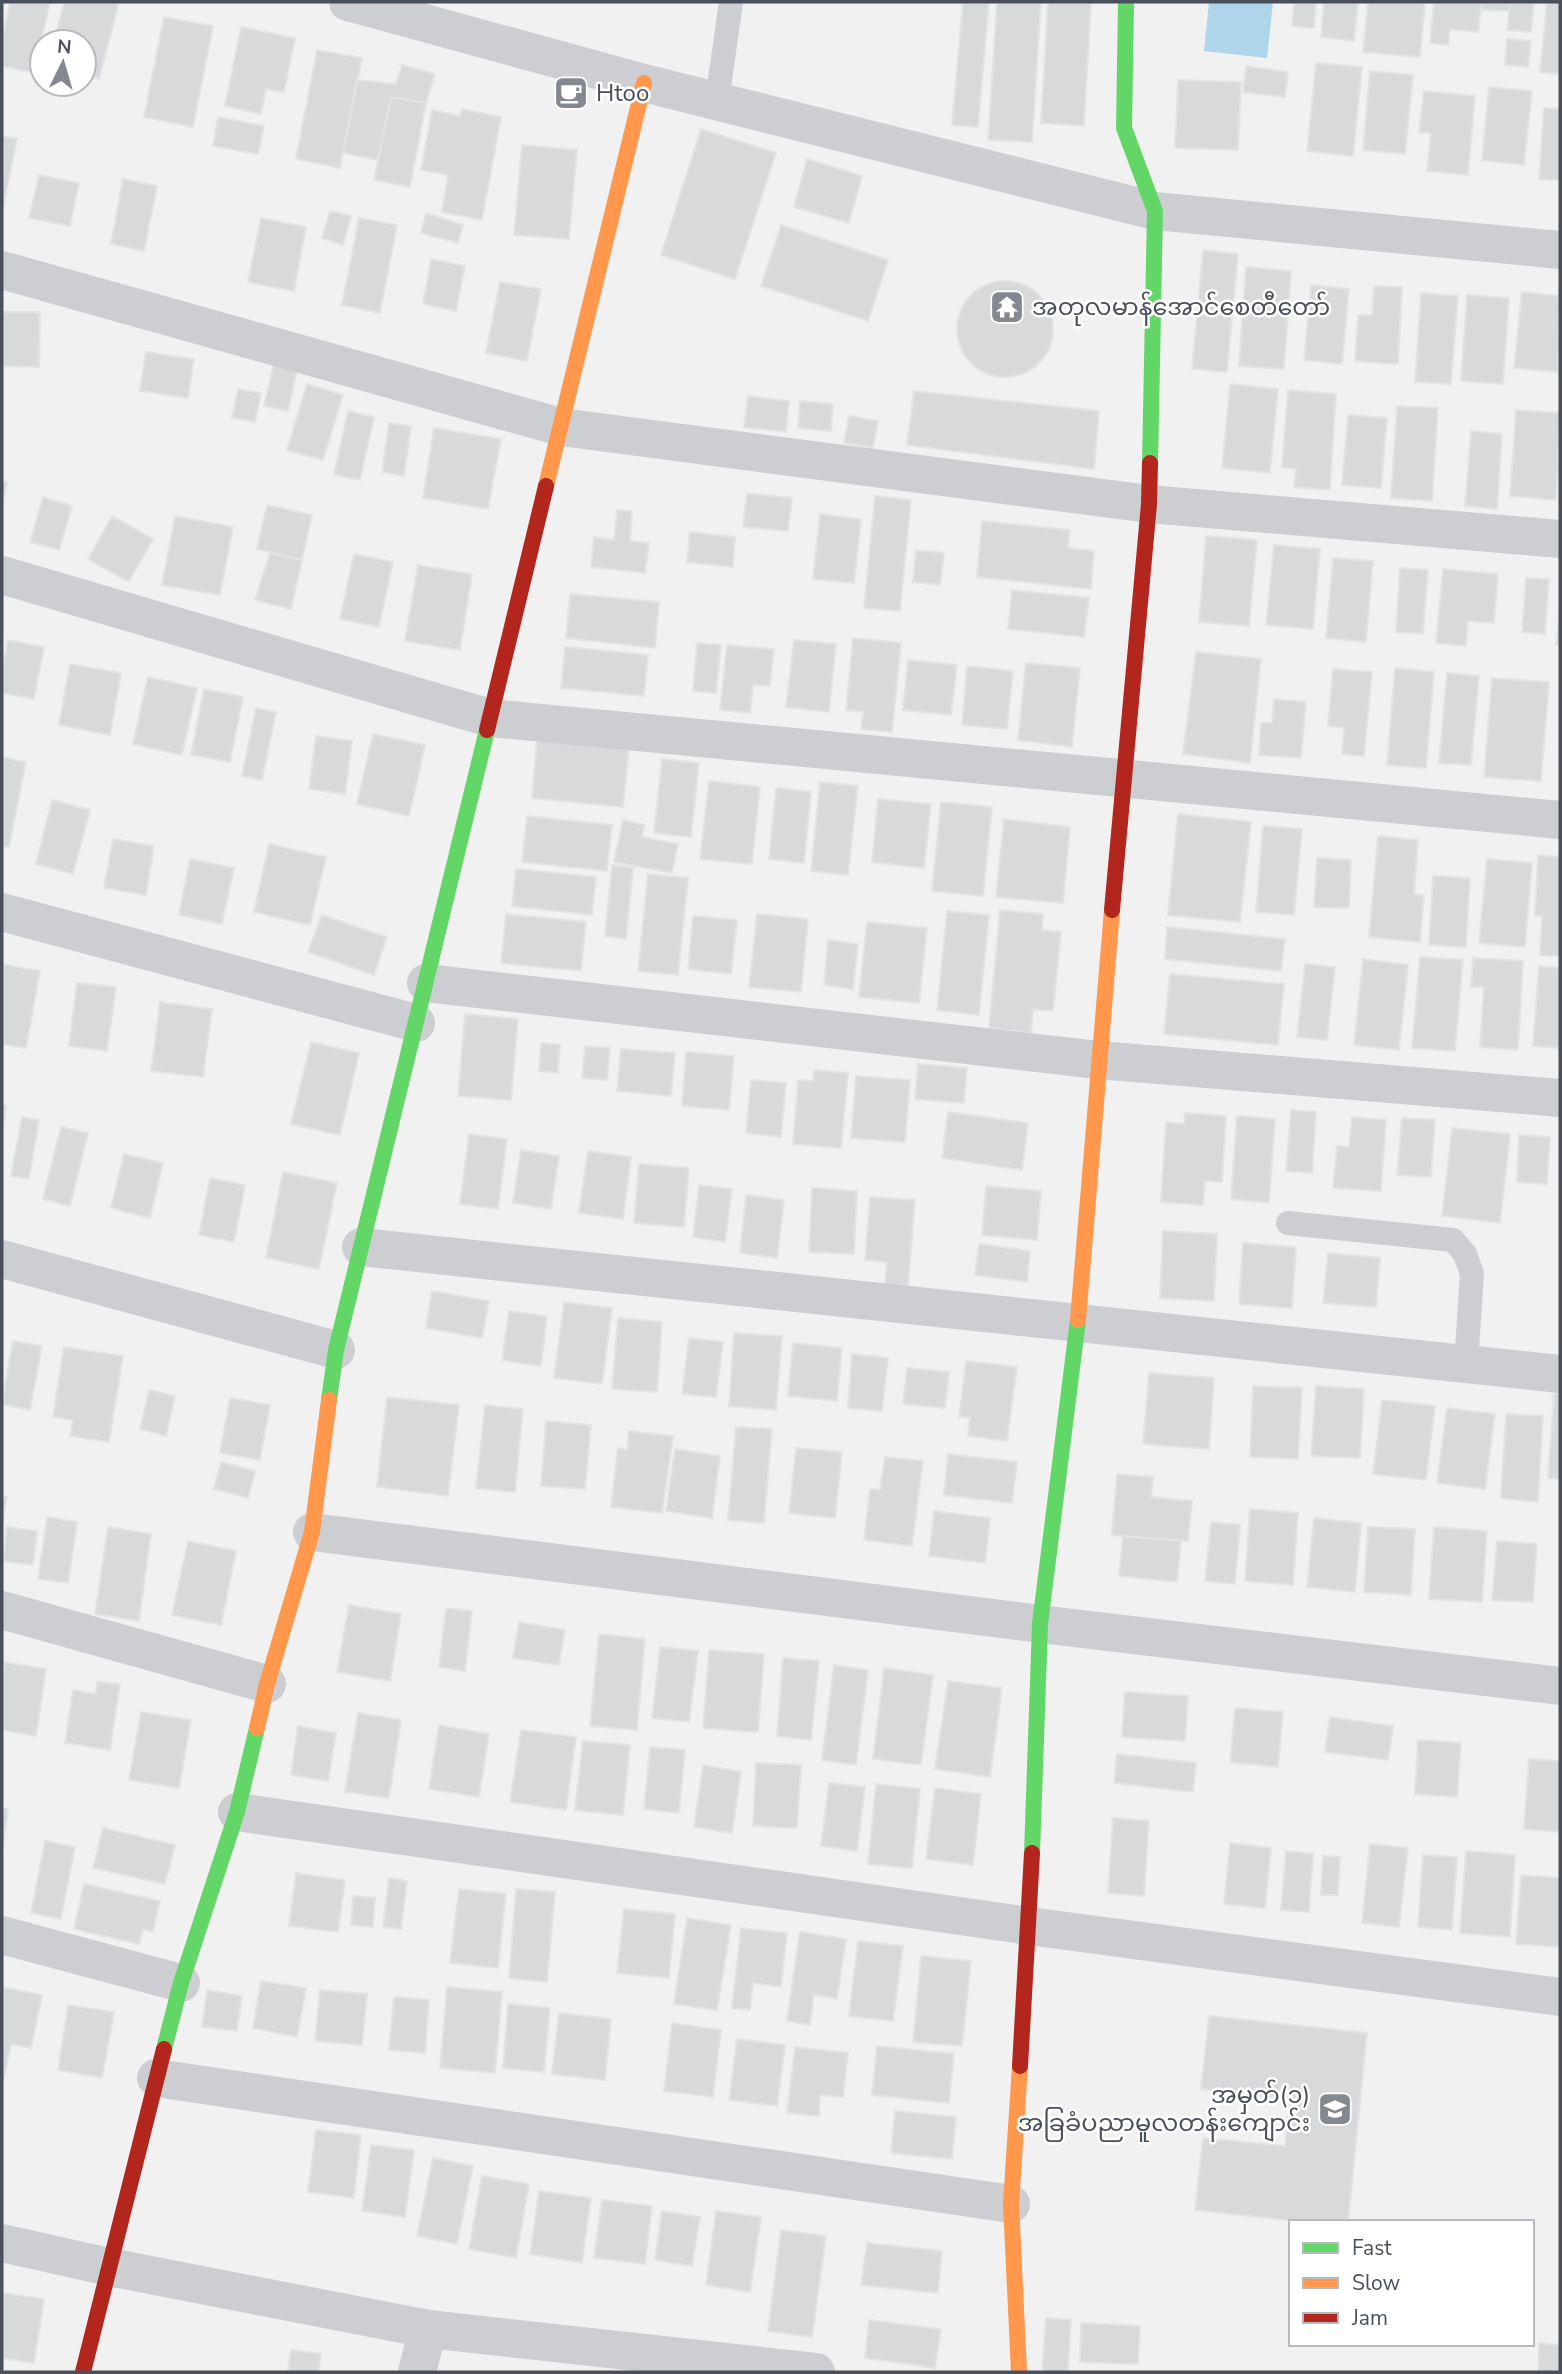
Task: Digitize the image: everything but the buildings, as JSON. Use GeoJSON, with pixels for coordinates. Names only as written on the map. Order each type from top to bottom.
{"type":"FeatureCollection","features":[{"type":"Feature","properties":{"kind":"street"},"geometry":{"type":"LineString","coordinates":[[348,2],[644,83],[1155,211],[1560,250]]}},
{"type":"Feature","properties":{"kind":"street"},"geometry":{"type":"LineString","coordinates":[[1019,2372],[1011,2204],[1029,1926],[1040,1624],[1078,1323],[1097,1060],[1149,504],[1155,211],[1124,128],[1126,2]]}},
{"type":"Feature","properties":{"kind":"street"},"geometry":{"type":"LineString","coordinates":[[83,2372],[181,1983],[237,1812],[267,1684],[312,1532],[336,1350],[644,83]]}},
{"type":"Feature","properties":{"kind":"street"},"geometry":{"type":"LineString","coordinates":[[2,270],[561,427],[1149,504],[1560,540]]}},
{"type":"Feature","properties":{"kind":"street"},"geometry":{"type":"LineString","coordinates":[[2,575],[490,718],[1560,820]]}},
{"type":"Feature","properties":{"kind":"street"},"geometry":{"type":"LineString","coordinates":[[2,912],[416,1023]]}},
{"type":"Feature","properties":{"kind":"street"},"geometry":{"type":"LineString","coordinates":[[426,983],[1097,1060],[1560,1098]]}},
{"type":"Feature","properties":{"kind":"street"},"geometry":{"type":"LineString","coordinates":[[361,1247],[1560,1374]]}},
{"type":"Feature","properties":{"kind":"street"},"geometry":{"type":"LineString","coordinates":[[2,1259],[336,1350]]}},
{"type":"Feature","properties":{"kind":"street"},"geometry":{"type":"LineString","coordinates":[[312,1532],[1040,1624],[1560,1686]]}},
{"type":"Feature","properties":{"kind":"street"},"geometry":{"type":"LineString","coordinates":[[2,1610],[267,1684]]}},
{"type":"Feature","properties":{"kind":"street"},"geometry":{"type":"LineString","coordinates":[[237,1812],[1029,1926],[1560,1997]]}},
{"type":"Feature","properties":{"kind":"street"},"geometry":{"type":"LineString","coordinates":[[2,1935],[181,1983]]}},
{"type":"Feature","properties":{"kind":"street"},"geometry":{"type":"LineString","coordinates":[[156,2078],[1011,2204]]}},
{"type":"Feature","properties":{"kind":"street"},"geometry":{"type":"LineString","coordinates":[[2,2243],[109,2267],[428,2329],[713,2367],[816,2372]]}},
{"type":"Feature","properties":{"kind":"street"},"geometry":{"type":"LineString","coordinates":[[417,2372],[428,2329]]}},
{"type":"Feature","properties":{"kind":"lane"},"geometry":{"type":"LineString","coordinates":[[717,101],[730,2]]}},
{"type":"Feature","properties":{"kind":"lane"},"geometry":{"type":"LineString","coordinates":[[1288,1223],[1453,1240],[1465,1254],[1472,1274],[1466,1364]]}},
{"type":"Feature","properties":{"kind":"water"},"geometry":{"type":"Polygon","coordinates":[[[1209,2],[1273,2],[1267,58],[1204,51],[1209,2]]]}},
{"type":"Feature","properties":{"kind":"traffic: fast"},"geometry":{"type":"LineString","coordinates":[[1126,2],[1124,128],[1155,211],[1150,463]]}},
{"type":"Feature","properties":{"kind":"traffic: fast"},"geometry":{"type":"LineString","coordinates":[[329,1400],[336,1350],[487,730]]}},
{"type":"Feature","properties":{"kind":"traffic: fast"},"geometry":{"type":"LineString","coordinates":[[1032,1853],[1040,1624],[1078,1320]]}},
{"type":"Feature","properties":{"kind":"traffic: fast"},"geometry":{"type":"LineString","coordinates":[[164,2049],[181,1983],[237,1812],[257,1728]]}},
{"type":"Feature","properties":{"kind":"traffic: slow"},"geometry":{"type":"LineString","coordinates":[[546,486],[644,83]]}},
{"type":"Feature","properties":{"kind":"traffic: slow"},"geometry":{"type":"LineString","coordinates":[[1078,1320],[1112,910]]}},
{"type":"Feature","properties":{"kind":"traffic: slow"},"geometry":{"type":"LineString","coordinates":[[257,1728],[267,1684],[312,1532],[329,1400]]}},
{"type":"Feature","properties":{"kind":"traffic: slow"},"geometry":{"type":"LineString","coordinates":[[1019,2372],[1011,2204],[1020,2066]]}},
{"type":"Feature","properties":{"kind":"traffic: jam"},"geometry":{"type":"LineString","coordinates":[[1112,910],[1149,504],[1150,463]]}},
{"type":"Feature","properties":{"kind":"traffic: jam"},"geometry":{"type":"LineString","coordinates":[[487,730],[546,486]]}},
{"type":"Feature","properties":{"kind":"traffic: jam"},"geometry":{"type":"LineString","coordinates":[[1020,2066],[1032,1853]]}},
{"type":"Feature","properties":{"kind":"traffic: jam"},"geometry":{"type":"LineString","coordinates":[[83,2372],[164,2049]]}},
{"type":"Feature","properties":{"kind":"place","name":"Htoo"},"geometry":{"type":"Point","coordinates":[571,93]}},
{"type":"Feature","properties":{"kind":"place","name":"အတုလမာန်အောင်စေတီတော်"},"geometry":{"type":"Point","coordinates":[1007,307]}},
{"type":"Feature","properties":{"kind":"place","name":"အမှတ်(၁) အခြခံပညာမူလတန်းကျောင်း"},"geometry":{"type":"Point","coordinates":[1335,2109]}}]}
